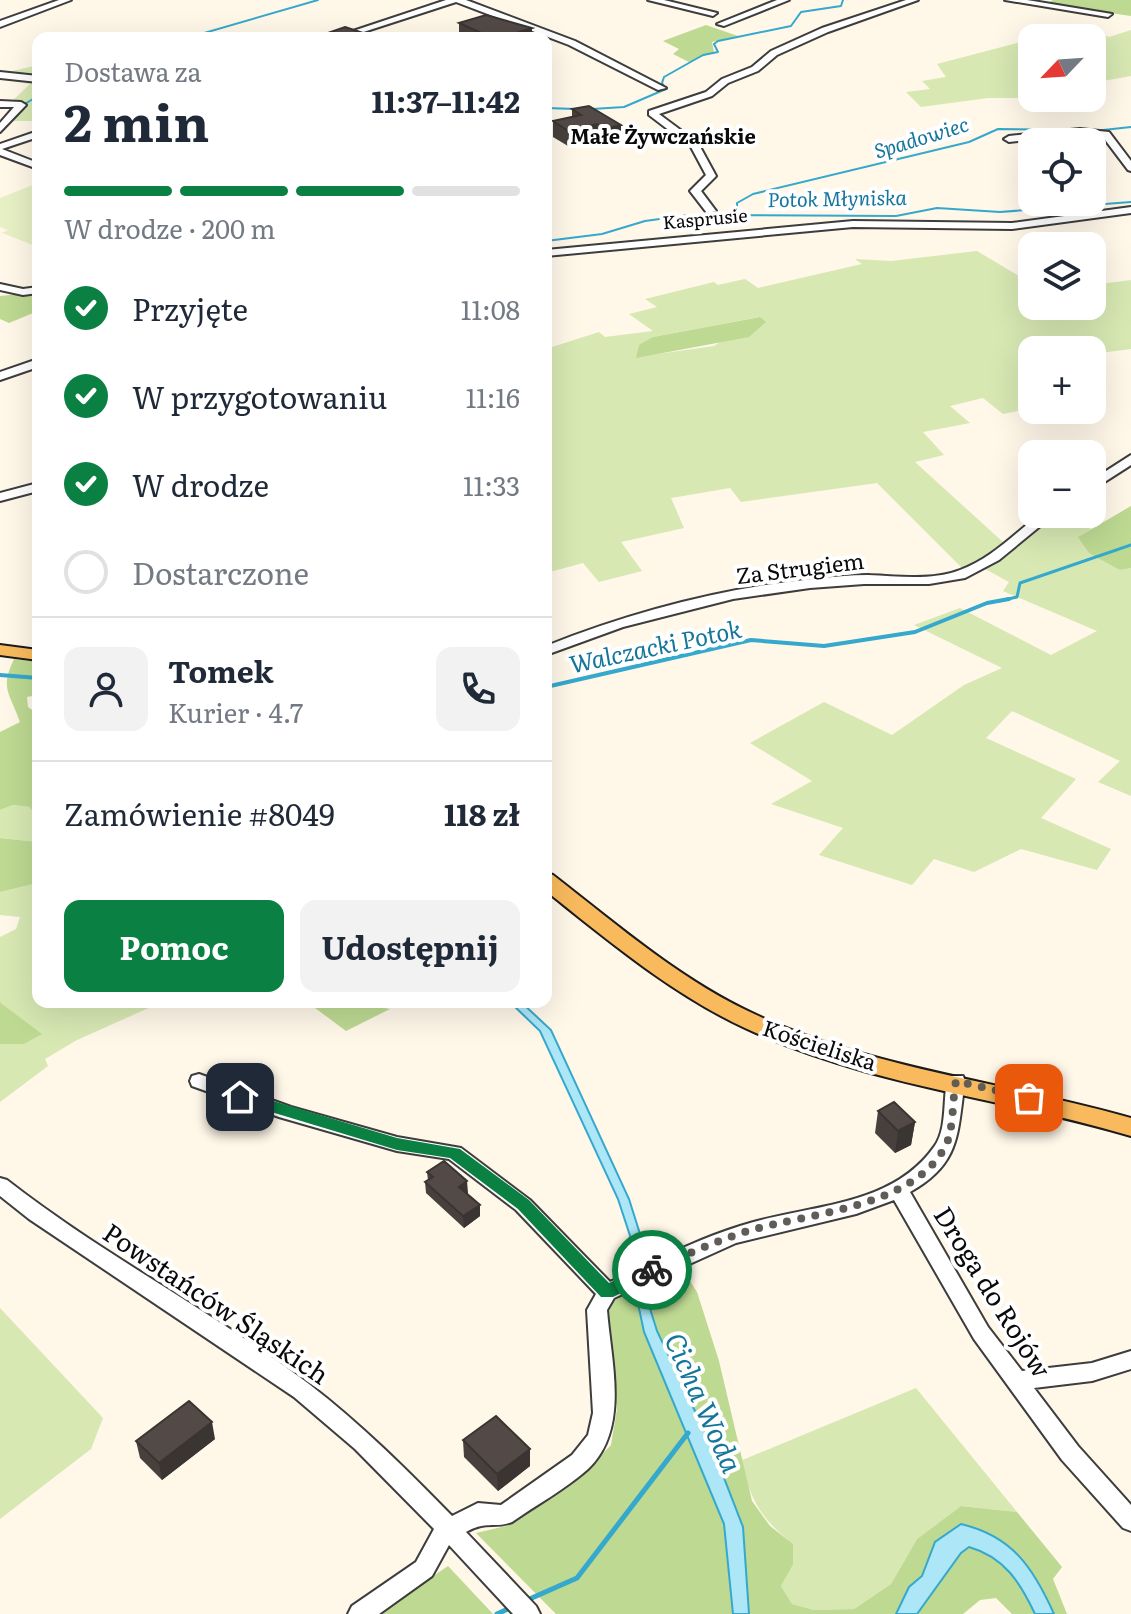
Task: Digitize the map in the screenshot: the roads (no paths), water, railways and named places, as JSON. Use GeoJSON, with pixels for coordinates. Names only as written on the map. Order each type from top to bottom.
{"type":"FeatureCollection","features":[{"type":"Feature","properties":{"kind":"main road"},"geometry":{"type":"LineString","coordinates":[[0,650],[32,654]]}},
{"type":"Feature","properties":{"kind":"main road","name":"Kościeliska"},"geometry":{"type":"LineString","coordinates":[[552,885],[663,971],[730,1012],[821,1048],[1131,1127]]}},
{"type":"Feature","properties":{"kind":"street"},"geometry":{"type":"LineString","coordinates":[[0,24],[67,0]]}},
{"type":"Feature","properties":{"kind":"street"},"geometry":{"type":"LineString","coordinates":[[355,32],[456,0],[534,32]]}},
{"type":"Feature","properties":{"kind":"street"},"geometry":{"type":"LineString","coordinates":[[652,0],[713,13]]}},
{"type":"Feature","properties":{"kind":"street"},"geometry":{"type":"LineString","coordinates":[[721,24],[785,0]]}},
{"type":"Feature","properties":{"kind":"street"},"geometry":{"type":"LineString","coordinates":[[711,211],[695,191],[711,176],[698,150],[652,113],[709,94],[725,81],[755,69],[774,53],[825,30],[914,0]]}},
{"type":"Feature","properties":{"kind":"street"},"geometry":{"type":"LineString","coordinates":[[1009,0],[1108,14]]}},
{"type":"Feature","properties":{"kind":"street"},"geometry":{"type":"LineString","coordinates":[[552,39],[661,88]]}},
{"type":"Feature","properties":{"kind":"street"},"geometry":{"type":"LineString","coordinates":[[0,75],[32,78]]}},
{"type":"Feature","properties":{"kind":"street"},"geometry":{"type":"LineString","coordinates":[[0,104],[12,106]]}},
{"type":"Feature","properties":{"kind":"street"},"geometry":{"type":"LineString","coordinates":[[0,104],[21,105],[0,129]]}},
{"type":"Feature","properties":{"kind":"street"},"geometry":{"type":"LineString","coordinates":[[1009,139],[1080,132],[1106,134],[1131,168]]}},
{"type":"Feature","properties":{"kind":"street"},"geometry":{"type":"LineString","coordinates":[[0,147],[32,136]]}},
{"type":"Feature","properties":{"kind":"street"},"geometry":{"type":"LineString","coordinates":[[0,147],[32,163]]}},
{"type":"Feature","properties":{"kind":"street","name":"Kasprusie"},"geometry":{"type":"LineString","coordinates":[[552,252],[723,231],[869,223],[1004,227],[1128,205]]}},
{"type":"Feature","properties":{"kind":"street"},"geometry":{"type":"LineString","coordinates":[[0,287],[32,291]]}},
{"type":"Feature","properties":{"kind":"street"},"geometry":{"type":"LineString","coordinates":[[0,376],[32,365]]}},
{"type":"Feature","properties":{"kind":"street"},"geometry":{"type":"LineString","coordinates":[[1106,476],[1131,459]]}},
{"type":"Feature","properties":{"kind":"street"},"geometry":{"type":"LineString","coordinates":[[0,497],[32,489]]}},
{"type":"Feature","properties":{"kind":"street","name":"Za Strugiem"},"geometry":{"type":"LineString","coordinates":[[552,649],[622,624],[745,595],[849,579],[951,577],[975,570],[1030,528]]}},
{"type":"Feature","properties":{"kind":"street"},"geometry":{"type":"LineString","coordinates":[[199,1081],[286,1112],[397,1144],[454,1153],[523,1205],[613,1289]]}},
{"type":"Feature","properties":{"kind":"street"},"geometry":{"type":"LineString","coordinates":[[360,1614],[424,1569],[439,1540],[455,1538],[478,1513],[504,1515],[523,1504],[591,1451],[602,1430],[604,1395],[597,1310],[613,1289],[676,1259],[747,1231],[862,1203],[898,1189],[936,1160],[947,1144],[956,1081]]}},
{"type":"Feature","properties":{"kind":"street","name":"Powstańców Śląskich"},"geometry":{"type":"LineString","coordinates":[[0,1185],[93,1253],[244,1349],[305,1393],[357,1438],[528,1614]]}},
{"type":"Feature","properties":{"kind":"street","name":"Droga do Rojów"},"geometry":{"type":"LineString","coordinates":[[898,1189],[981,1333],[1070,1453],[1131,1521]]}},
{"type":"Feature","properties":{"kind":"street"},"geometry":{"type":"LineString","coordinates":[[1016,1381],[1092,1372],[1131,1360]]}},
{"type":"Feature","properties":{"kind":"water"},"geometry":{"type":"Polygon","coordinates":[[[516,1008],[527,1008],[551,1030],[629,1199],[646,1253],[647,1299],[657,1331],[712,1447],[743,1527],[749,1614],[733,1614],[724,1524],[644,1332],[636,1294],[635,1251],[618,1199],[540,1031],[516,1008]]]}},
{"type":"Feature","properties":{"kind":"water"},"geometry":{"type":"Polygon","coordinates":[[[961,1524],[994,1537],[1019,1556],[1038,1582],[1054,1614],[1035,1614],[1010,1572],[992,1557],[969,1547],[961,1553],[917,1614],[896,1614],[909,1587],[922,1576],[935,1542],[961,1524]]]}},
{"type":"Feature","properties":{"kind":"waterway"},"geometry":{"type":"LineString","coordinates":[[208,32],[318,0]]}},
{"type":"Feature","properties":{"kind":"waterway"},"geometry":{"type":"LineString","coordinates":[[592,109],[624,107],[666,89],[662,83],[664,77],[703,55],[718,52],[714,44],[718,41],[791,26],[801,12],[841,6],[843,0]]}},
{"type":"Feature","properties":{"kind":"waterway"},"geometry":{"type":"LineString","coordinates":[[23,105],[32,100]]}},
{"type":"Feature","properties":{"kind":"waterway"},"geometry":{"type":"LineString","coordinates":[[552,108],[576,109]]}},
{"type":"Feature","properties":{"kind":"waterway","name":"Spadowiec"},"geometry":{"type":"LineString","coordinates":[[1106,130],[1131,127]]}},
{"type":"Feature","properties":{"kind":"waterway","name":"Spadowiec"},"geometry":{"type":"LineString","coordinates":[[737,215],[737,203],[753,194],[969,142],[998,129],[1018,129]]}},
{"type":"Feature","properties":{"kind":"waterway","name":"Potok Młyniska"},"geometry":{"type":"LineString","coordinates":[[737,215],[896,216],[937,208],[1000,212],[1131,202]]}},
{"type":"Feature","properties":{"kind":"waterway","name":"Potok Młyniska"},"geometry":{"type":"LineString","coordinates":[[552,240],[602,234],[645,221],[689,215],[737,215]]}},
{"type":"Feature","properties":{"kind":"waterway","name":"Walczacki Potok"},"geometry":{"type":"LineString","coordinates":[[1004,600],[1017,597],[1020,583],[1131,545]]}},
{"type":"Feature","properties":{"kind":"waterway","name":"Walczacki Potok"},"geometry":{"type":"LineString","coordinates":[[1004,600],[1009,599]]}},
{"type":"Feature","properties":{"kind":"waterway","name":"Walczacki Potok"},"geometry":{"type":"LineString","coordinates":[[552,686],[751,640],[824,646],[915,632],[987,603],[1004,600]]}},
{"type":"Feature","properties":{"kind":"waterway","name":"Walczacki Potok"},"geometry":{"type":"LineString","coordinates":[[999,601],[1004,600]]}},
{"type":"Feature","properties":{"kind":"waterway","name":"Walczacki Potok"},"geometry":{"type":"LineString","coordinates":[[0,675],[32,678]]}},
{"type":"Feature","properties":{"kind":"waterway","name":"Cicha Woda"},"geometry":{"type":"LineString","coordinates":[[525,1601],[577,1578],[688,1433]]}},
{"type":"Feature","properties":{"kind":"waterway"},"geometry":{"type":"LineString","coordinates":[[497,1614],[510,1608]]}},
{"type":"Feature","properties":{"kind":"district","name":"Małe Żywczańskie"},"geometry":{"type":"Point","coordinates":[663,135]}}]}
